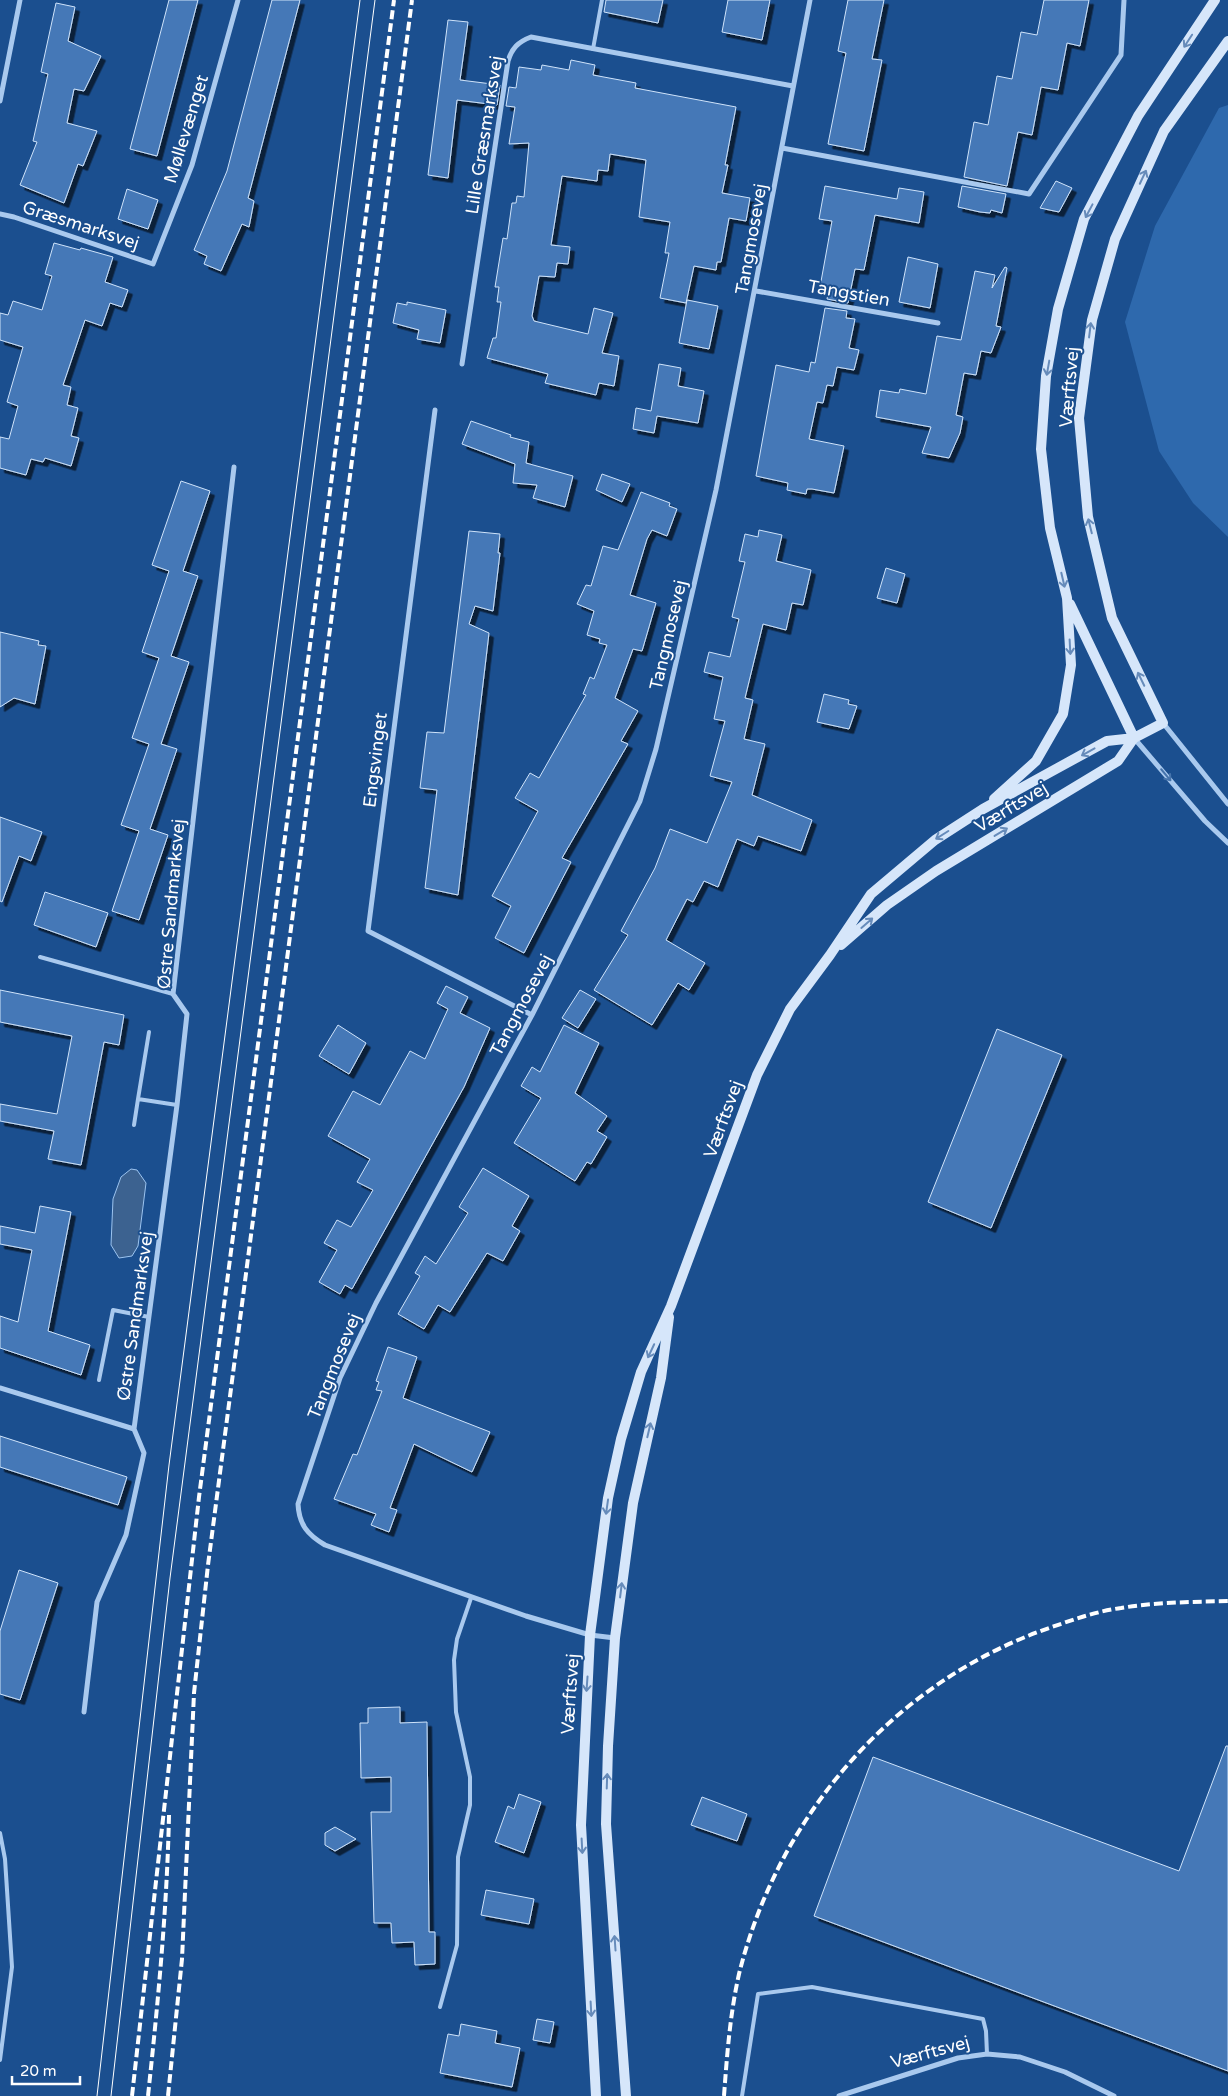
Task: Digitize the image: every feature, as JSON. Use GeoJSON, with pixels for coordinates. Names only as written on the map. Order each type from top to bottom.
{"type":"FeatureCollection","features":[{"type":"Feature","properties":{"kind":"street"},"geometry":{"type":"LineString","coordinates":[[0,101],[3,72],[20,0]]}},
{"type":"Feature","properties":{"kind":"street","name":"Møllevænget"},"geometry":{"type":"LineString","coordinates":[[153,264],[192,165],[238,0]]}},
{"type":"Feature","properties":{"kind":"street","name":"Tangmosevej"},"geometry":{"type":"LineString","coordinates":[[615,1638],[590,1635],[470,1598],[325,1545],[305,1529],[300,1521],[298,1504],[340,1378],[376,1303],[532,1015],[640,801],[654,756],[716,490],[756,291],[810,0]]}},
{"type":"Feature","properties":{"kind":"street"},"geometry":{"type":"LineString","coordinates":[[782,148],[1029,194],[1121,55],[1124,0]]}},
{"type":"Feature","properties":{"kind":"street","name":"Værftsvej"},"geometry":{"type":"LineString","coordinates":[[983,809],[1036,761],[1063,714],[1071,664],[1067,598],[1050,528],[1041,449],[1046,376],[1058,309],[1084,219],[1138,116],[1215,0]]}},
{"type":"Feature","properties":{"kind":"street","name":"Lille Græsmarksvej"},"geometry":{"type":"LineString","coordinates":[[462,364],[510,54],[522,40],[531,37],[794,86]]}},
{"type":"Feature","properties":{"kind":"street","name":"Værftsvej"},"geometry":{"type":"LineString","coordinates":[[596,2096],[580,1824],[590,1635],[608,1498],[621,1439],[641,1372],[671,1306],[757,1075],[790,1009],[830,956],[871,894],[934,840],[983,809],[1107,742],[1134,738],[1163,723],[1112,618],[1088,517],[1079,418],[1092,320],[1115,239],[1164,131],[1228,40]]}},
{"type":"Feature","properties":{"kind":"street","name":"Græsmarksvej"},"geometry":{"type":"LineString","coordinates":[[0,214],[14,216],[153,264]]}},
{"type":"Feature","properties":{"kind":"street","name":"Tangstien"},"geometry":{"type":"LineString","coordinates":[[756,291],[938,323]]}},
{"type":"Feature","properties":{"kind":"street","name":"Engsvinget"},"geometry":{"type":"LineString","coordinates":[[435,410],[368,931],[532,1015]]}},
{"type":"Feature","properties":{"kind":"street","name":"Østre Sandmarksvej"},"geometry":{"type":"LineString","coordinates":[[84,1712],[97,1602],[126,1535],[144,1454],[134,1429],[177,1105],[187,1014],[173,994],[234,467]]}},
{"type":"Feature","properties":{"kind":"street","name":"Værftsvej"},"geometry":{"type":"LineString","coordinates":[[1067,598],[1134,738]]}},
{"type":"Feature","properties":{"kind":"street"},"geometry":{"type":"LineString","coordinates":[[1163,723],[1228,804]]}},
{"type":"Feature","properties":{"kind":"street"},"geometry":{"type":"LineString","coordinates":[[1134,738],[1204,821],[1228,843]]}},
{"type":"Feature","properties":{"kind":"street","name":"Værftsvej"},"geometry":{"type":"LineString","coordinates":[[830,956],[887,905],[936,871],[1118,761],[1134,738]]}},
{"type":"Feature","properties":{"kind":"street","name":"Værftsvej"},"geometry":{"type":"LineString","coordinates":[[626,2096],[606,1824],[615,1638],[633,1503],[661,1378],[671,1306]]}},
{"type":"Feature","properties":{"kind":"street","name":"Østre Sandmarksvej"},"geometry":{"type":"LineString","coordinates":[[0,1388],[134,1429]]}},
{"type":"Feature","properties":{"kind":"street","name":"Værftsvej"},"geometry":{"type":"LineString","coordinates":[[840,2096],[958,2058],[987,2054],[1020,2058],[1047,2066],[1065,2072],[1114,2096]]}},
{"type":"Feature","properties":{"kind":"lane"},"geometry":{"type":"LineString","coordinates":[[593,49],[602,0]]}},
{"type":"Feature","properties":{"kind":"lane"},"geometry":{"type":"LineString","coordinates":[[40,957],[173,994]]}},
{"type":"Feature","properties":{"kind":"lane"},"geometry":{"type":"LineString","coordinates":[[134,1125],[149,1032]]}},
{"type":"Feature","properties":{"kind":"lane"},"geometry":{"type":"LineString","coordinates":[[138,1099],[177,1105]]}},
{"type":"Feature","properties":{"kind":"lane"},"geometry":{"type":"LineString","coordinates":[[99,1380],[113,1310],[149,1317]]}},
{"type":"Feature","properties":{"kind":"lane"},"geometry":{"type":"LineString","coordinates":[[440,2007],[457,1945],[458,1857],[470,1805],[470,1777],[456,1712],[454,1660],[457,1639],[470,1598]]}},
{"type":"Feature","properties":{"kind":"lane"},"geometry":{"type":"LineString","coordinates":[[0,1833],[5,1859],[12,1967],[0,2060]]}},
{"type":"Feature","properties":{"kind":"lane"},"geometry":{"type":"LineString","coordinates":[[742,2096],[758,1994],[812,1988],[982,2019],[986,2031],[987,2054]]}},
{"type":"Feature","properties":{"kind":"shaded area"},"geometry":{"type":"Polygon","coordinates":[[[1228,105],[1228,537],[1193,503],[1159,451],[1125,322],[1155,226],[1219,108],[1228,105]]]}},
{"type":"Feature","properties":{"kind":"shaded area"},"geometry":{"type":"Polygon","coordinates":[[[131,1169],[137,1170],[146,1183],[138,1246],[132,1256],[119,1258],[111,1245],[113,1199],[121,1177],[131,1169]]]}},
{"type":"Feature","properties":{"kind":"building"},"geometry":{"type":"Polygon","coordinates":[[[169,0],[198,0],[157,156],[130,149],[169,0]]]}},
{"type":"Feature","properties":{"kind":"building"},"geometry":{"type":"Polygon","coordinates":[[[272,0],[300,0],[248,198],[254,201],[249,227],[242,224],[221,271],[204,264],[207,256],[194,250],[227,171],[272,0]]]}},
{"type":"Feature","properties":{"kind":"building"},"geometry":{"type":"Polygon","coordinates":[[[606,0],[663,0],[658,23],[604,12],[606,0]]]}},
{"type":"Feature","properties":{"kind":"building"},"geometry":{"type":"Polygon","coordinates":[[[728,0],[770,0],[762,40],[722,32],[728,0]]]}},
{"type":"Feature","properties":{"kind":"building"},"geometry":{"type":"Polygon","coordinates":[[[848,0],[884,0],[872,59],[882,60],[864,151],[828,144],[846,53],[838,51],[848,0]]]}},
{"type":"Feature","properties":{"kind":"building"},"geometry":{"type":"Polygon","coordinates":[[[1044,0],[1089,0],[1080,46],[1067,43],[1058,90],[1041,87],[1032,135],[1018,132],[1007,186],[964,177],[974,122],[988,125],[997,76],[1012,79],[1021,32],[1037,35],[1044,0]]]}},
{"type":"Feature","properties":{"kind":"building"},"geometry":{"type":"Polygon","coordinates":[[[56,3],[75,7],[68,41],[101,56],[84,91],[74,89],[67,123],[97,131],[83,166],[78,164],[64,203],[20,185],[37,142],[33,141],[48,74],[41,72],[56,3]]]}},
{"type":"Feature","properties":{"kind":"building"},"geometry":{"type":"Polygon","coordinates":[[[448,20],[468,22],[460,80],[500,85],[497,105],[457,100],[448,178],[428,175],[448,20]]]}},
{"type":"Feature","properties":{"kind":"building"},"geometry":{"type":"Polygon","coordinates":[[[571,60],[595,65],[593,75],[636,83],[635,88],[736,107],[725,165],[728,165],[722,193],[750,198],[746,221],[729,218],[721,262],[717,262],[716,270],[694,266],[686,303],[660,298],[669,253],[665,253],[670,222],[639,217],[646,160],[610,154],[608,171],[598,170],[597,181],[562,176],[551,245],[570,247],[568,264],[557,263],[555,277],[539,276],[532,316],[534,321],[588,334],[594,308],[613,313],[602,353],[619,356],[614,386],[599,383],[596,395],[545,383],[548,374],[487,358],[493,338],[496,338],[501,302],[497,302],[499,287],[495,287],[503,238],[507,239],[512,203],[516,203],[517,196],[524,197],[529,143],[509,144],[515,107],[506,106],[509,87],[516,88],[519,67],[541,70],[542,65],[569,70],[571,60]]]}},
{"type":"Feature","properties":{"kind":"building"},"geometry":{"type":"Polygon","coordinates":[[[1056,181],[1072,188],[1059,212],[1040,208],[1056,181]]]}},
{"type":"Feature","properties":{"kind":"building"},"geometry":{"type":"Polygon","coordinates":[[[825,186],[897,199],[899,188],[924,192],[919,223],[875,215],[864,270],[855,269],[848,303],[827,299],[829,289],[820,287],[832,221],[819,219],[825,186]]]}},
{"type":"Feature","properties":{"kind":"building"},"geometry":{"type":"Polygon","coordinates":[[[962,186],[1006,194],[1002,213],[991,210],[990,213],[980,212],[958,207],[962,186]]]}},
{"type":"Feature","properties":{"kind":"building"},"geometry":{"type":"Polygon","coordinates":[[[127,189],[158,200],[148,229],[118,219],[127,189]]]}},
{"type":"Feature","properties":{"kind":"building"},"geometry":{"type":"Polygon","coordinates":[[[54,243],[113,257],[105,282],[128,290],[122,307],[110,303],[102,326],[85,320],[63,385],[71,387],[67,405],[78,408],[71,436],[79,438],[71,466],[45,458],[43,462],[31,459],[26,475],[0,468],[0,437],[9,439],[18,406],[7,402],[23,347],[0,340],[0,313],[8,315],[13,301],[42,310],[52,276],[45,274],[54,243]]]}},
{"type":"Feature","properties":{"kind":"building"},"geometry":{"type":"Polygon","coordinates":[[[908,257],[938,264],[930,308],[899,302],[908,257]]]}},
{"type":"Feature","properties":{"kind":"building"},"geometry":{"type":"Polygon","coordinates":[[[1005,267],[1007,268],[996,326],[1001,327],[991,353],[981,351],[976,375],[964,373],[956,415],[963,417],[960,433],[949,458],[922,453],[931,427],[876,417],[880,390],[899,393],[900,389],[926,394],[937,336],[961,340],[975,271],[995,275],[992,288],[1005,267]]]}},
{"type":"Feature","properties":{"kind":"building"},"geometry":{"type":"Polygon","coordinates":[[[687,300],[718,306],[709,349],[679,343],[687,300]]]}},
{"type":"Feature","properties":{"kind":"building"},"geometry":{"type":"Polygon","coordinates":[[[407,302],[446,310],[440,343],[417,339],[419,330],[393,323],[397,303],[407,305],[407,302]]]}},
{"type":"Feature","properties":{"kind":"building"},"geometry":{"type":"Polygon","coordinates":[[[825,308],[847,311],[846,318],[855,319],[849,348],[859,350],[854,370],[837,367],[833,386],[827,385],[823,403],[817,402],[809,439],[844,446],[834,493],[807,489],[806,494],[787,490],[788,483],[756,476],[776,365],[809,372],[811,362],[815,363],[825,308]]]}},
{"type":"Feature","properties":{"kind":"building"},"geometry":{"type":"Polygon","coordinates":[[[659,364],[681,368],[678,386],[704,391],[698,423],[657,416],[654,433],[633,429],[636,408],[651,411],[659,364]]]}},
{"type":"Feature","properties":{"kind":"building"},"geometry":{"type":"Polygon","coordinates":[[[471,421],[511,435],[510,437],[529,442],[526,463],[573,476],[565,507],[533,498],[537,485],[513,483],[515,464],[462,444],[471,421]]]}},
{"type":"Feature","properties":{"kind":"building"},"geometry":{"type":"Polygon","coordinates":[[[602,474],[630,484],[622,502],[596,490],[602,474]]]}},
{"type":"Feature","properties":{"kind":"building"},"geometry":{"type":"Polygon","coordinates":[[[181,481],[210,491],[183,571],[198,576],[171,656],[189,662],[161,744],[177,749],[150,829],[168,835],[139,920],[112,911],[139,831],[121,825],[149,744],[132,738],[159,658],[142,652],[169,571],[152,565],[181,481]]]}},
{"type":"Feature","properties":{"kind":"building"},"geometry":{"type":"Polygon","coordinates":[[[641,492],[670,503],[669,506],[677,509],[667,536],[652,530],[647,539],[630,595],[656,603],[642,651],[633,649],[615,698],[638,711],[621,741],[628,744],[562,858],[571,862],[524,953],[495,938],[511,906],[492,896],[538,811],[515,798],[530,773],[539,778],[586,695],[583,694],[590,677],[594,679],[607,645],[599,643],[600,639],[587,635],[594,611],[577,604],[586,585],[591,586],[603,546],[618,550],[641,492]]]}},
{"type":"Feature","properties":{"kind":"building"},"geometry":{"type":"Polygon","coordinates":[[[759,530],[782,535],[776,561],[811,570],[803,605],[792,603],[786,630],[763,624],[745,698],[753,700],[744,739],[765,744],[752,795],[812,820],[801,851],[758,836],[754,846],[737,839],[718,887],[704,881],[693,902],[687,899],[666,940],[705,963],[689,990],[678,983],[652,1025],[594,990],[628,935],[621,931],[655,868],[670,829],[707,843],[732,782],[710,776],[725,721],[714,719],[723,677],[704,672],[709,652],[730,657],[739,619],[732,617],[745,562],[739,561],[745,534],[758,537],[759,530]]]}},
{"type":"Feature","properties":{"kind":"building"},"geometry":{"type":"Polygon","coordinates":[[[469,531],[500,534],[498,553],[500,553],[493,611],[475,606],[469,624],[489,633],[458,895],[425,888],[437,790],[420,788],[427,732],[444,733],[469,531]]]}},
{"type":"Feature","properties":{"kind":"building"},"geometry":{"type":"Polygon","coordinates":[[[886,568],[905,574],[897,603],[877,598],[886,568]]]}},
{"type":"Feature","properties":{"kind":"building"},"geometry":{"type":"Polygon","coordinates":[[[0,632],[39,641],[38,645],[46,646],[35,704],[14,698],[0,707],[0,632]]]}},
{"type":"Feature","properties":{"kind":"building"},"geometry":{"type":"Polygon","coordinates":[[[824,694],[849,700],[848,704],[857,706],[849,729],[817,722],[824,694]]]}},
{"type":"Feature","properties":{"kind":"building"},"geometry":{"type":"Polygon","coordinates":[[[0,817],[42,832],[31,861],[19,856],[2,902],[0,901],[0,817]]]}},
{"type":"Feature","properties":{"kind":"building"},"geometry":{"type":"Polygon","coordinates":[[[45,892],[108,913],[96,947],[34,925],[45,892]]]}},
{"type":"Feature","properties":{"kind":"building"},"geometry":{"type":"Polygon","coordinates":[[[446,986],[468,997],[460,1013],[490,1028],[464,1087],[352,1289],[345,1285],[340,1294],[319,1282],[337,1250],[324,1243],[337,1220],[351,1227],[373,1190],[357,1182],[370,1159],[328,1136],[353,1091],[380,1105],[410,1051],[425,1059],[448,1009],[437,1003],[446,986]]]}},
{"type":"Feature","properties":{"kind":"building"},"geometry":{"type":"Polygon","coordinates":[[[0,990],[124,1015],[119,1045],[104,1042],[81,1165],[48,1159],[54,1131],[0,1121],[0,1104],[57,1114],[72,1036],[0,1022],[0,990]]]}},
{"type":"Feature","properties":{"kind":"building"},"geometry":{"type":"Polygon","coordinates":[[[580,990],[596,999],[578,1028],[562,1018],[580,990]]]}},
{"type":"Feature","properties":{"kind":"building"},"geometry":{"type":"Polygon","coordinates":[[[338,1025],[366,1043],[349,1074],[319,1056],[338,1025]]]}},
{"type":"Feature","properties":{"kind":"building"},"geometry":{"type":"Polygon","coordinates":[[[564,1025],[599,1043],[575,1093],[607,1116],[597,1131],[607,1137],[591,1164],[587,1162],[575,1181],[514,1143],[541,1098],[521,1086],[532,1067],[540,1072],[564,1025]]]}},
{"type":"Feature","properties":{"kind":"building"},"geometry":{"type":"Polygon","coordinates":[[[997,1029],[1062,1055],[991,1228],[928,1202],[997,1029]]]}},
{"type":"Feature","properties":{"kind":"building"},"geometry":{"type":"Polygon","coordinates":[[[483,1168],[529,1196],[512,1226],[520,1231],[503,1261],[487,1253],[450,1312],[438,1305],[424,1329],[398,1314],[420,1276],[415,1273],[425,1256],[436,1264],[468,1213],[459,1207],[483,1168]]]}},
{"type":"Feature","properties":{"kind":"building"},"geometry":{"type":"Polygon","coordinates":[[[40,1206],[71,1212],[48,1331],[90,1345],[81,1375],[0,1348],[0,1316],[18,1322],[32,1250],[0,1244],[0,1226],[35,1233],[40,1206]]]}},
{"type":"Feature","properties":{"kind":"building"},"geometry":{"type":"Polygon","coordinates":[[[388,1347],[417,1357],[403,1398],[490,1432],[472,1472],[414,1444],[390,1508],[397,1510],[389,1532],[371,1525],[376,1514],[334,1499],[353,1454],[357,1455],[382,1391],[376,1390],[379,1382],[376,1381],[388,1347]]]}},
{"type":"Feature","properties":{"kind":"building"},"geometry":{"type":"Polygon","coordinates":[[[0,1436],[127,1477],[118,1505],[0,1467],[0,1436]]]}},
{"type":"Feature","properties":{"kind":"building"},"geometry":{"type":"Polygon","coordinates":[[[19,1570],[58,1583],[20,1700],[0,1694],[0,1631],[19,1570]]]}},
{"type":"Feature","properties":{"kind":"building"},"geometry":{"type":"Polygon","coordinates":[[[400,1707],[400,1723],[427,1722],[429,1932],[435,1932],[435,1964],[415,1965],[414,1942],[392,1943],[391,1923],[374,1923],[371,1812],[391,1812],[391,1777],[361,1778],[360,1723],[368,1723],[368,1708],[400,1707]]]}},
{"type":"Feature","properties":{"kind":"building"},"geometry":{"type":"Polygon","coordinates":[[[1226,1746],[1228,1746],[1228,2071],[814,1916],[873,1757],[1179,1871],[1226,1746]]]}},
{"type":"Feature","properties":{"kind":"building"},"geometry":{"type":"Polygon","coordinates":[[[519,1794],[541,1802],[524,1853],[495,1842],[508,1806],[514,1809],[519,1794]]]}},
{"type":"Feature","properties":{"kind":"building"},"geometry":{"type":"Polygon","coordinates":[[[702,1797],[747,1814],[737,1841],[691,1825],[702,1797]]]}},
{"type":"Feature","properties":{"kind":"building"},"geometry":{"type":"Polygon","coordinates":[[[335,1827],[356,1839],[335,1851],[325,1845],[325,1833],[335,1827]]]}},
{"type":"Feature","properties":{"kind":"building"},"geometry":{"type":"Polygon","coordinates":[[[486,1890],[534,1899],[529,1924],[481,1915],[486,1890]]]}},
{"type":"Feature","properties":{"kind":"building"},"geometry":{"type":"Polygon","coordinates":[[[537,2019],[554,2022],[550,2043],[533,2040],[537,2019]]]}},
{"type":"Feature","properties":{"kind":"building"},"geometry":{"type":"Polygon","coordinates":[[[461,2024],[497,2031],[495,2043],[520,2048],[512,2087],[440,2073],[448,2034],[459,2036],[461,2024]]]}},
{"type":"Feature","properties":{"kind":"tram line"},"geometry":{"type":"LineString","coordinates":[[97,2096],[169,1465],[360,0]]}},
{"type":"Feature","properties":{"kind":"tram line"},"geometry":{"type":"LineString","coordinates":[[111,2096],[170,1578],[375,0]]}},
{"type":"Feature","properties":{"kind":"railway"},"geometry":{"type":"LineString","coordinates":[[132,2096],[199,1497],[394,0]]}},
{"type":"Feature","properties":{"kind":"railway"},"geometry":{"type":"LineString","coordinates":[[168,2096],[182,1959],[194,1693],[208,1565],[412,0]]}},
{"type":"Feature","properties":{"kind":"railway"},"geometry":{"type":"LineString","coordinates":[[724,2096],[733,2004],[739,1974],[758,1915],[783,1859],[814,1807],[852,1760],[895,1718],[943,1681],[995,1651],[1052,1627],[1112,1609],[1161,1603],[1228,1601]]}},
{"type":"Feature","properties":{"kind":"railway"},"geometry":{"type":"LineString","coordinates":[[148,2096],[162,1956],[169,1815]]}}]}
